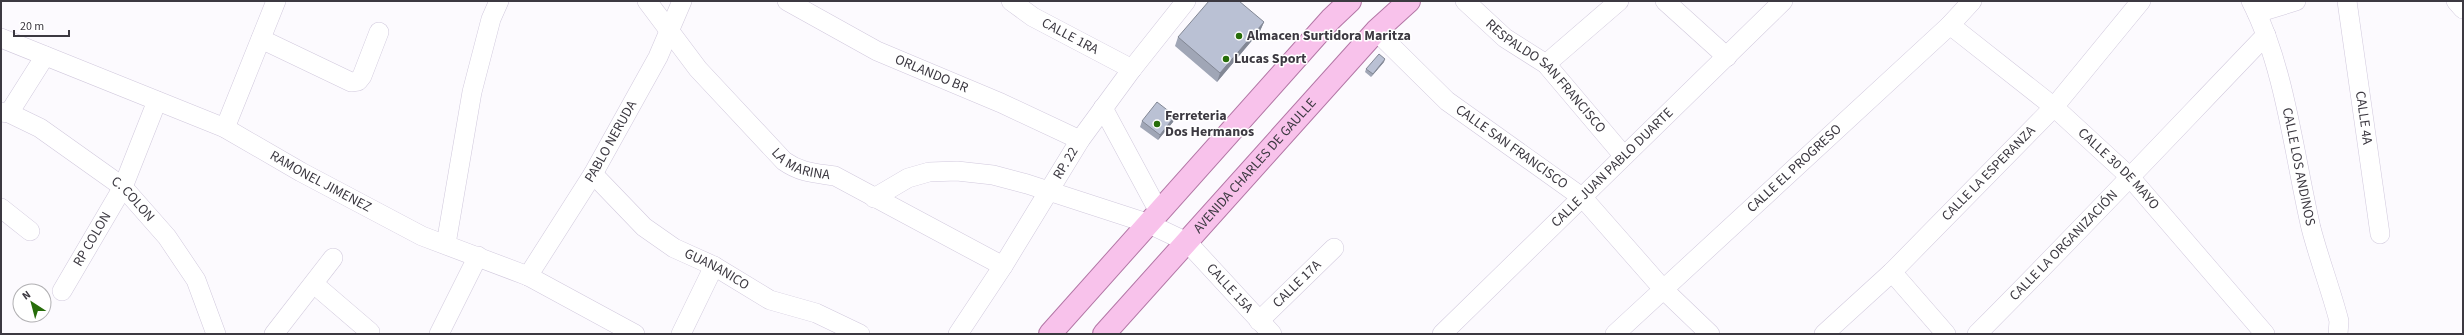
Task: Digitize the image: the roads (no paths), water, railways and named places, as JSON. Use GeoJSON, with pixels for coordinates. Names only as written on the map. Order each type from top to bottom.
{"type":"FeatureCollection","features":[{"type":"Feature","properties":{"kind":"main road"},"geometry":{"type":"LineString","coordinates":[[1050,334],[1152,217],[1331,19],[1350,1]]}},
{"type":"Feature","properties":{"kind":"main road","name":"AVENIDA CHARLES DE GAULLE"},"geometry":{"type":"LineString","coordinates":[[1104,334],[1376,32],[1409,1]]}},
{"type":"Feature","properties":{"kind":"street"},"geometry":{"type":"LineString","coordinates":[[225,128],[276,1]]}},
{"type":"Feature","properties":{"kind":"street"},"geometry":{"type":"LineString","coordinates":[[446,244],[472,92],[491,19],[499,1]]}},
{"type":"Feature","properties":{"kind":"street","name":"LA MARINA"},"geometry":{"type":"LineString","coordinates":[[646,1],[698,69],[784,161],[795,170],[835,176],[1003,266]]}},
{"type":"Feature","properties":{"kind":"street","name":"PABLO NERUDA"},"geometry":{"type":"LineString","coordinates":[[528,276],[593,174],[658,56],[682,1]]}},
{"type":"Feature","properties":{"kind":"street","name":"CALLE 1RA"},"geometry":{"type":"LineString","coordinates":[[1011,1],[1033,17],[1132,69]]}},
{"type":"Feature","properties":{"kind":"street","name":"RP. 22"},"geometry":{"type":"LineString","coordinates":[[958,334],[1003,266],[1080,140],[1132,69],[1186,1]]}},
{"type":"Feature","properties":{"kind":"street","name":"RESPALDO SAN FRANCISCO"},"geometry":{"type":"LineString","coordinates":[[1465,1],[1505,38],[1546,64],[1623,155]]}},
{"type":"Feature","properties":{"kind":"street"},"geometry":{"type":"LineString","coordinates":[[1546,64],[1619,1]]}},
{"type":"Feature","properties":{"kind":"street"},"geometry":{"type":"LineString","coordinates":[[1665,1],[1727,57]]}},
{"type":"Feature","properties":{"kind":"street","name":"CALLE JUAN PABLO DUARTE"},"geometry":{"type":"LineString","coordinates":[[1442,334],[1583,198],[1623,155],[1727,57],[1783,1]]}},
{"type":"Feature","properties":{"kind":"street","name":"CALLE EL PROGRESO"},"geometry":{"type":"LineString","coordinates":[[1615,334],[1663,288],[1800,166],[1950,25],[1972,1]]}},
{"type":"Feature","properties":{"kind":"street","name":"CALLE LA ESPERANZA"},"geometry":{"type":"LineString","coordinates":[[1824,334],[1892,272],[2054,106],[2141,1]]}},
{"type":"Feature","properties":{"kind":"street"},"geometry":{"type":"LineString","coordinates":[[2254,7],[2296,1]]}},
{"type":"Feature","properties":{"kind":"street","name":"CALLE 4A"},"geometry":{"type":"LineString","coordinates":[[2348,1],[2380,234]]}},
{"type":"Feature","properties":{"kind":"street"},"geometry":{"type":"LineString","coordinates":[[2456,1],[2463,9]]}},
{"type":"Feature","properties":{"kind":"street","name":"ORLANDO BR"},"geometry":{"type":"LineString","coordinates":[[798,4],[877,51],[1001,103],[1080,140]]}},
{"type":"Feature","properties":{"kind":"street","name":"CALLE LOS ANDINOS"},"geometry":{"type":"LineString","coordinates":[[2254,7],[2266,35],[2278,79],[2312,230],[2339,321],[2338,334]]}},
{"type":"Feature","properties":{"kind":"street","name":"CALLE 30 DE MAYO"},"geometry":{"type":"LineString","coordinates":[[1950,25],[2054,106],[2129,176],[2265,334]]}},
{"type":"Feature","properties":{"kind":"street"},"geometry":{"type":"LineString","coordinates":[[261,39],[351,82],[358,80],[362,76],[379,32]]}},
{"type":"Feature","properties":{"kind":"street","name":"CALLE SAN FRANCISCO"},"geometry":{"type":"LineString","coordinates":[[1376,32],[1447,101],[1583,198],[1663,288],[1710,334]]}},
{"type":"Feature","properties":{"kind":"street","name":"CALLE LA ORGANIZACIÓN"},"geometry":{"type":"LineString","coordinates":[[1977,334],[2094,216],[2129,176],[2266,35]]}},
{"type":"Feature","properties":{"kind":"street","name":"RAMONEL JIMENEZ"},"geometry":{"type":"LineString","coordinates":[[1,38],[157,102],[225,128],[360,204],[422,236],[528,276],[636,334]]}},
{"type":"Feature","properties":{"kind":"street"},"geometry":{"type":"LineString","coordinates":[[5,112],[45,56]]}},
{"type":"Feature","properties":{"kind":"street","name":"RP COLON"},"geometry":{"type":"LineString","coordinates":[[62,291],[123,187],[157,102]]}},
{"type":"Feature","properties":{"kind":"street"},"geometry":{"type":"LineString","coordinates":[[1103,108],[1152,217]]}},
{"type":"Feature","properties":{"kind":"street","name":"C. COLON"},"geometry":{"type":"LineString","coordinates":[[5,112],[40,128],[123,187],[167,237],[196,280],[214,333]]}},
{"type":"Feature","properties":{"kind":"street"},"geometry":{"type":"LineString","coordinates":[[874,198],[908,178],[929,172],[957,171],[992,175],[1152,217],[1187,242]]}},
{"type":"Feature","properties":{"kind":"street","name":"GUANANICO"},"geometry":{"type":"LineString","coordinates":[[593,174],[631,215],[662,241],[714,266],[766,298],[816,313],[860,334]]}},
{"type":"Feature","properties":{"kind":"street"},"geometry":{"type":"LineString","coordinates":[[1,208],[30,231]]}},
{"type":"Feature","properties":{"kind":"street","name":"CALLE 15A"},"geometry":{"type":"LineString","coordinates":[[1187,242],[1272,334]]}},
{"type":"Feature","properties":{"kind":"street","name":"CALLE 17A"},"geometry":{"type":"LineString","coordinates":[[1259,320],[1334,248]]}},
{"type":"Feature","properties":{"kind":"street"},"geometry":{"type":"LineString","coordinates":[[439,334],[478,256]]}},
{"type":"Feature","properties":{"kind":"street"},"geometry":{"type":"LineString","coordinates":[[274,334],[333,258]]}},
{"type":"Feature","properties":{"kind":"street"},"geometry":{"type":"LineString","coordinates":[[681,334],[714,266]]}},
{"type":"Feature","properties":{"kind":"street"},"geometry":{"type":"LineString","coordinates":[[1892,272],[1946,334]]}},
{"type":"Feature","properties":{"kind":"street"},"geometry":{"type":"LineString","coordinates":[[314,284],[370,332]]}},
{"type":"Feature","properties":{"kind":"place","name":"Almacen Surtidora Maritza"},"geometry":{"type":"Point","coordinates":[1239,36]}},
{"type":"Feature","properties":{"kind":"place","name":"Lucas Sport"},"geometry":{"type":"Point","coordinates":[1226,59]}},
{"type":"Feature","properties":{"kind":"place","name":"Ferreteria Dos Hermanos"},"geometry":{"type":"Point","coordinates":[1157,124]}}]}
